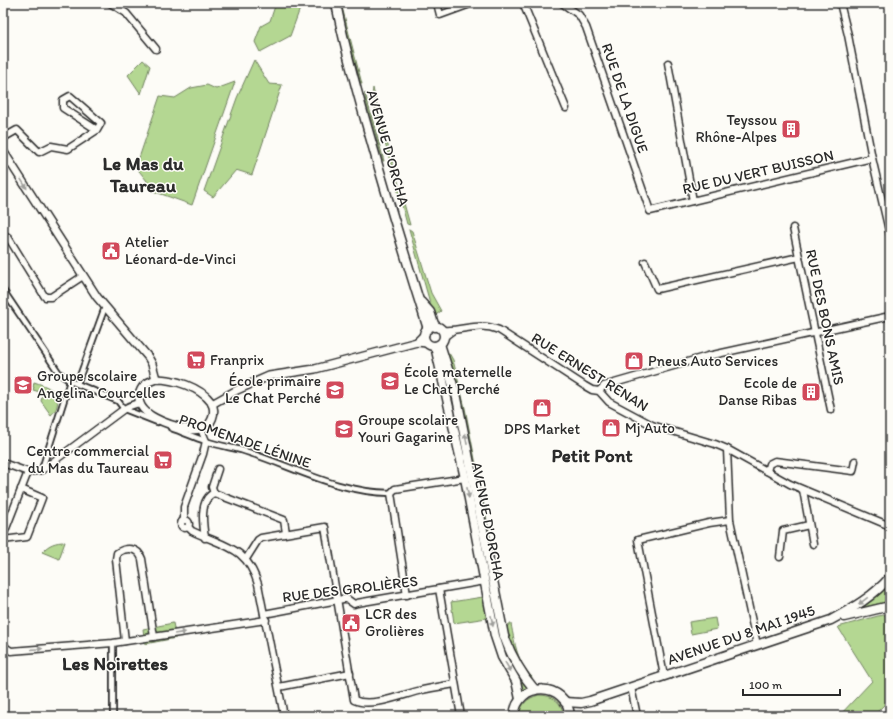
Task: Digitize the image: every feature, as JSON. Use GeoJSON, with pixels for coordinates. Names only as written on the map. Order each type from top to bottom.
{"type":"FeatureCollection","features":[{"type":"Feature","properties":{"kind":"main road","name":"AVENUE D'ORCHA"},"geometry":{"type":"LineString","coordinates":[[336,3],[358,95],[399,237],[419,300],[430,312],[465,478],[495,636],[502,658],[516,681],[520,699]]}},
{"type":"Feature","properties":{"kind":"main road","name":"AVENUE D'ORCHA"},"geometry":{"type":"LineString","coordinates":[[434,336],[457,398],[504,636],[510,653],[524,676],[535,690]]}},
{"type":"Feature","properties":{"kind":"main road","name":"AVENUE DU 8 MAI 1945"},"geometry":{"type":"LineString","coordinates":[[565,702],[581,703],[590,701],[831,620],[857,606],[876,591],[890,577]]}},
{"type":"Feature","properties":{"kind":"main road"},"geometry":{"type":"LineString","coordinates":[[831,620],[890,606]]}},
{"type":"Feature","properties":{"kind":"main road"},"geometry":{"type":"LineString","coordinates":[[514,716],[516,706],[520,699],[529,692],[546,689],[560,696],[565,702],[570,716]]}},
{"type":"Feature","properties":{"kind":"main road","name":"AVENUE DU 8 MAI 1945"},"geometry":{"type":"LineString","coordinates":[[570,716],[581,706],[590,701]]}},
{"type":"Feature","properties":{"kind":"street"},"geometry":{"type":"LineString","coordinates":[[110,3],[126,13],[156,49]]}},
{"type":"Feature","properties":{"kind":"street"},"geometry":{"type":"LineString","coordinates":[[437,3],[440,15],[473,3]]}},
{"type":"Feature","properties":{"kind":"street"},"geometry":{"type":"LineString","coordinates":[[522,3],[566,108]]}},
{"type":"Feature","properties":{"kind":"street","name":"RUE DE LA DIGUE"},"geometry":{"type":"LineString","coordinates":[[562,3],[579,16],[586,27],[650,211]]}},
{"type":"Feature","properties":{"kind":"street"},"geometry":{"type":"LineString","coordinates":[[840,3],[848,35],[872,158],[890,235]]}},
{"type":"Feature","properties":{"kind":"street"},"geometry":{"type":"LineString","coordinates":[[668,63],[692,201]]}},
{"type":"Feature","properties":{"kind":"street"},"geometry":{"type":"LineString","coordinates":[[3,138],[17,130],[38,152],[51,146],[68,149],[97,130],[101,123],[70,96],[63,100],[63,108],[97,130]]}},
{"type":"Feature","properties":{"kind":"street"},"geometry":{"type":"LineString","coordinates":[[3,151],[82,276],[105,307],[148,357],[152,364],[156,379]]}},
{"type":"Feature","properties":{"kind":"street","name":"RUE DU VERT BUISSON"},"geometry":{"type":"LineString","coordinates":[[650,211],[872,158]]}},
{"type":"Feature","properties":{"kind":"street","name":"RUE DES BONS AMIS"},"geometry":{"type":"LineString","coordinates":[[793,228],[831,410]]}},
{"type":"Feature","properties":{"kind":"street"},"geometry":{"type":"LineString","coordinates":[[3,234],[8,237],[45,297],[51,296],[82,276]]}},
{"type":"Feature","properties":{"kind":"street"},"geometry":{"type":"LineString","coordinates":[[645,262],[657,289],[799,257]]}},
{"type":"Feature","properties":{"kind":"street","name":"PROMENADE LÉNINE"},"geometry":{"type":"LineString","coordinates":[[3,290],[59,373],[70,381],[118,401],[124,409],[206,442],[241,450],[320,480],[353,489],[379,493],[391,493]]}},
{"type":"Feature","properties":{"kind":"street"},"geometry":{"type":"LineString","coordinates":[[77,384],[105,307]]}},
{"type":"Feature","properties":{"kind":"street"},"geometry":{"type":"LineString","coordinates":[[599,391],[604,386],[708,356],[890,316]]}},
{"type":"Feature","properties":{"kind":"street","name":"RUE ERNEST RENAN"},"geometry":{"type":"LineString","coordinates":[[434,336],[475,326],[491,327],[584,386],[592,390],[599,391],[609,402],[652,425],[727,449],[803,490],[890,526]]}},
{"type":"Feature","properties":{"kind":"street"},"geometry":{"type":"LineString","coordinates":[[212,404],[237,390],[269,376],[315,369],[417,342],[434,336]]}},
{"type":"Feature","properties":{"kind":"street"},"geometry":{"type":"LineString","coordinates":[[156,379],[164,379],[182,384],[202,394],[212,404],[214,413],[212,420],[201,429],[190,430],[164,422],[143,409],[139,403],[139,396],[142,388],[146,383],[156,379]]}},
{"type":"Feature","properties":{"kind":"street"},"geometry":{"type":"LineString","coordinates":[[42,470],[70,381]]}},
{"type":"Feature","properties":{"kind":"street"},"geometry":{"type":"LineString","coordinates":[[3,463],[28,472],[42,470],[124,409],[139,403]]}},
{"type":"Feature","properties":{"kind":"street"},"geometry":{"type":"LineString","coordinates":[[201,429],[206,442],[184,507],[184,520],[182,525],[184,528],[188,527],[205,538],[238,551],[246,559],[256,576],[284,716]]}},
{"type":"Feature","properties":{"kind":"street"},"geometry":{"type":"LineString","coordinates":[[727,449],[730,520],[757,645]]}},
{"type":"Feature","properties":{"kind":"street"},"geometry":{"type":"LineString","coordinates":[[766,471],[769,464],[775,461],[853,471],[855,461]]}},
{"type":"Feature","properties":{"kind":"street"},"geometry":{"type":"LineString","coordinates":[[214,493],[212,487],[218,469]]}},
{"type":"Feature","properties":{"kind":"street"},"geometry":{"type":"LineString","coordinates":[[3,536],[28,472]]}},
{"type":"Feature","properties":{"kind":"street"},"geometry":{"type":"LineString","coordinates":[[407,595],[391,493],[395,489],[465,478]]}},
{"type":"Feature","properties":{"kind":"street"},"geometry":{"type":"LineString","coordinates":[[3,540],[27,537],[42,498],[21,489]]}},
{"type":"Feature","properties":{"kind":"street"},"geometry":{"type":"LineString","coordinates":[[803,490],[812,544]]}},
{"type":"Feature","properties":{"kind":"street"},"geometry":{"type":"LineString","coordinates":[[205,538],[203,525],[204,510],[208,496],[214,493],[284,520],[286,533]]}},
{"type":"Feature","properties":{"kind":"street"},"geometry":{"type":"LineString","coordinates":[[664,676],[638,540],[709,523],[730,520]]}},
{"type":"Feature","properties":{"kind":"street"},"geometry":{"type":"LineString","coordinates":[[780,557],[783,531],[809,525]]}},
{"type":"Feature","properties":{"kind":"street"},"geometry":{"type":"LineString","coordinates":[[246,559],[258,540],[286,533],[325,527],[354,700],[358,702],[388,700],[416,691],[455,684]]}},
{"type":"Feature","properties":{"kind":"street"},"geometry":{"type":"LineString","coordinates":[[125,641],[116,559],[117,553],[124,549],[136,551],[140,554],[142,559],[154,637]]}},
{"type":"Feature","properties":{"kind":"street","name":"RUE DES GROLIÈRES"},"geometry":{"type":"LineString","coordinates":[[3,641],[5,646],[11,651],[113,643],[154,637],[265,616],[337,600],[347,599],[354,604],[485,581]]}},
{"type":"Feature","properties":{"kind":"street"},"geometry":{"type":"LineString","coordinates":[[439,589],[461,716]]}},
{"type":"Feature","properties":{"kind":"street"},"geometry":{"type":"LineString","coordinates":[[113,643],[113,716]]}},
{"type":"Feature","properties":{"kind":"street"},"geometry":{"type":"LineString","coordinates":[[279,687],[350,673]]}},
{"type":"Feature","properties":{"kind":"street"},"geometry":{"type":"LineString","coordinates":[[631,687],[637,716]]}},
{"type":"Feature","properties":{"kind":"green space"},"geometry":{"type":"Polygon","coordinates":[[[276,3],[302,3],[290,36],[260,52],[255,42],[261,26],[270,21],[276,3]]]}},
{"type":"Feature","properties":{"kind":"green space"},"geometry":{"type":"Polygon","coordinates":[[[339,3],[341,3],[362,84],[361,84],[339,3]]]}},
{"type":"Feature","properties":{"kind":"green space"},"geometry":{"type":"Polygon","coordinates":[[[143,60],[150,66],[141,94],[128,75],[143,60]]]}},
{"type":"Feature","properties":{"kind":"green space"},"geometry":{"type":"Polygon","coordinates":[[[254,60],[269,84],[282,85],[252,175],[236,170],[213,197],[204,191],[237,98],[254,60]]]}},
{"type":"Feature","properties":{"kind":"green space"},"geometry":{"type":"Polygon","coordinates":[[[235,82],[192,205],[150,190],[147,181],[136,167],[160,96],[175,98],[191,88],[207,85],[216,89],[235,82]]]}},
{"type":"Feature","properties":{"kind":"green space"},"geometry":{"type":"Polygon","coordinates":[[[373,88],[410,225],[407,224],[372,96],[373,88]]]}},
{"type":"Feature","properties":{"kind":"green space"},"geometry":{"type":"Polygon","coordinates":[[[365,93],[384,161],[365,98],[365,93]]]}},
{"type":"Feature","properties":{"kind":"green space"},"geometry":{"type":"Polygon","coordinates":[[[409,229],[412,231],[431,293],[441,311],[436,315],[434,310],[432,310],[409,229]]]}},
{"type":"Feature","properties":{"kind":"green space"},"geometry":{"type":"Polygon","coordinates":[[[449,353],[453,360],[465,408],[493,552],[491,554],[446,354],[449,353]]]}},
{"type":"Feature","properties":{"kind":"green space"},"geometry":{"type":"Polygon","coordinates":[[[34,382],[43,385],[55,393],[58,402],[56,409],[51,415],[41,401],[43,393],[33,390],[34,382]]]}},
{"type":"Feature","properties":{"kind":"green space"},"geometry":{"type":"Polygon","coordinates":[[[65,542],[59,559],[42,552],[53,544],[65,542]]]}},
{"type":"Feature","properties":{"kind":"green space"},"geometry":{"type":"Polygon","coordinates":[[[484,559],[486,559],[505,649],[520,677],[529,688],[523,691],[502,651],[484,559]]]}},
{"type":"Feature","properties":{"kind":"green space"},"geometry":{"type":"Polygon","coordinates":[[[890,585],[890,601],[860,608],[890,585]]]}},
{"type":"Feature","properties":{"kind":"green space"},"geometry":{"type":"Polygon","coordinates":[[[483,597],[487,618],[454,623],[451,602],[483,597]]]}},
{"type":"Feature","properties":{"kind":"green space"},"geometry":{"type":"Polygon","coordinates":[[[890,614],[890,699],[873,716],[839,716],[872,681],[838,627],[890,614]]]}},
{"type":"Feature","properties":{"kind":"green space"},"geometry":{"type":"Polygon","coordinates":[[[715,618],[717,629],[691,634],[689,622],[715,618]]]}},
{"type":"Feature","properties":{"kind":"green space"},"geometry":{"type":"Polygon","coordinates":[[[173,623],[176,638],[145,644],[143,629],[173,623]]]}},
{"type":"Feature","properties":{"kind":"green space"},"geometry":{"type":"Polygon","coordinates":[[[509,624],[511,624],[515,646],[520,659],[532,677],[531,681],[517,661],[506,629],[509,624]]]}},
{"type":"Feature","properties":{"kind":"green space"},"geometry":{"type":"Polygon","coordinates":[[[539,695],[549,696],[556,700],[563,711],[564,716],[519,716],[521,708],[525,702],[539,695]]]}},
{"type":"Feature","properties":{"kind":"place","name":"Teyssou Rhône-Alpes"},"geometry":{"type":"Point","coordinates":[791,129]}},
{"type":"Feature","properties":{"kind":"place","name":"Atelier Léonard-de-Vinci"},"geometry":{"type":"Point","coordinates":[111,251]}},
{"type":"Feature","properties":{"kind":"place","name":"Franprix"},"geometry":{"type":"Point","coordinates":[196,360]}},
{"type":"Feature","properties":{"kind":"place","name":"Pneus Auto Services"},"geometry":{"type":"Point","coordinates":[634,361]}},
{"type":"Feature","properties":{"kind":"place","name":"École maternelle Le Chat Perché"},"geometry":{"type":"Point","coordinates":[390,381]}},
{"type":"Feature","properties":{"kind":"place","name":"Groupe scolaire Angelina Courcelles"},"geometry":{"type":"Point","coordinates":[23,385]}},
{"type":"Feature","properties":{"kind":"place","name":"École primaire Le Chat Perché"},"geometry":{"type":"Point","coordinates":[335,390]}},
{"type":"Feature","properties":{"kind":"place","name":"Ecole de Danse Ribas"},"geometry":{"type":"Point","coordinates":[811,392]}},
{"type":"Feature","properties":{"kind":"place","name":"DPS Market"},"geometry":{"type":"Point","coordinates":[542,408]}},
{"type":"Feature","properties":{"kind":"place","name":"Mj Auto"},"geometry":{"type":"Point","coordinates":[611,428]}},
{"type":"Feature","properties":{"kind":"place","name":"Groupe scolaire Youri Gagarine"},"geometry":{"type":"Point","coordinates":[344,429]}},
{"type":"Feature","properties":{"kind":"place","name":"Centre commercial du Mas du Taureau"},"geometry":{"type":"Point","coordinates":[163,460]}},
{"type":"Feature","properties":{"kind":"place","name":"LCR des Grolières"},"geometry":{"type":"Point","coordinates":[351,623]}},
{"type":"Feature","properties":{"kind":"district","name":"Le Mas du Taureau"},"geometry":{"type":"Point","coordinates":[143,174]}},
{"type":"Feature","properties":{"kind":"district","name":"Petit Pont"},"geometry":{"type":"Point","coordinates":[592,455]}},
{"type":"Feature","properties":{"kind":"district","name":"Les Noirettes"},"geometry":{"type":"Point","coordinates":[115,663]}}]}
